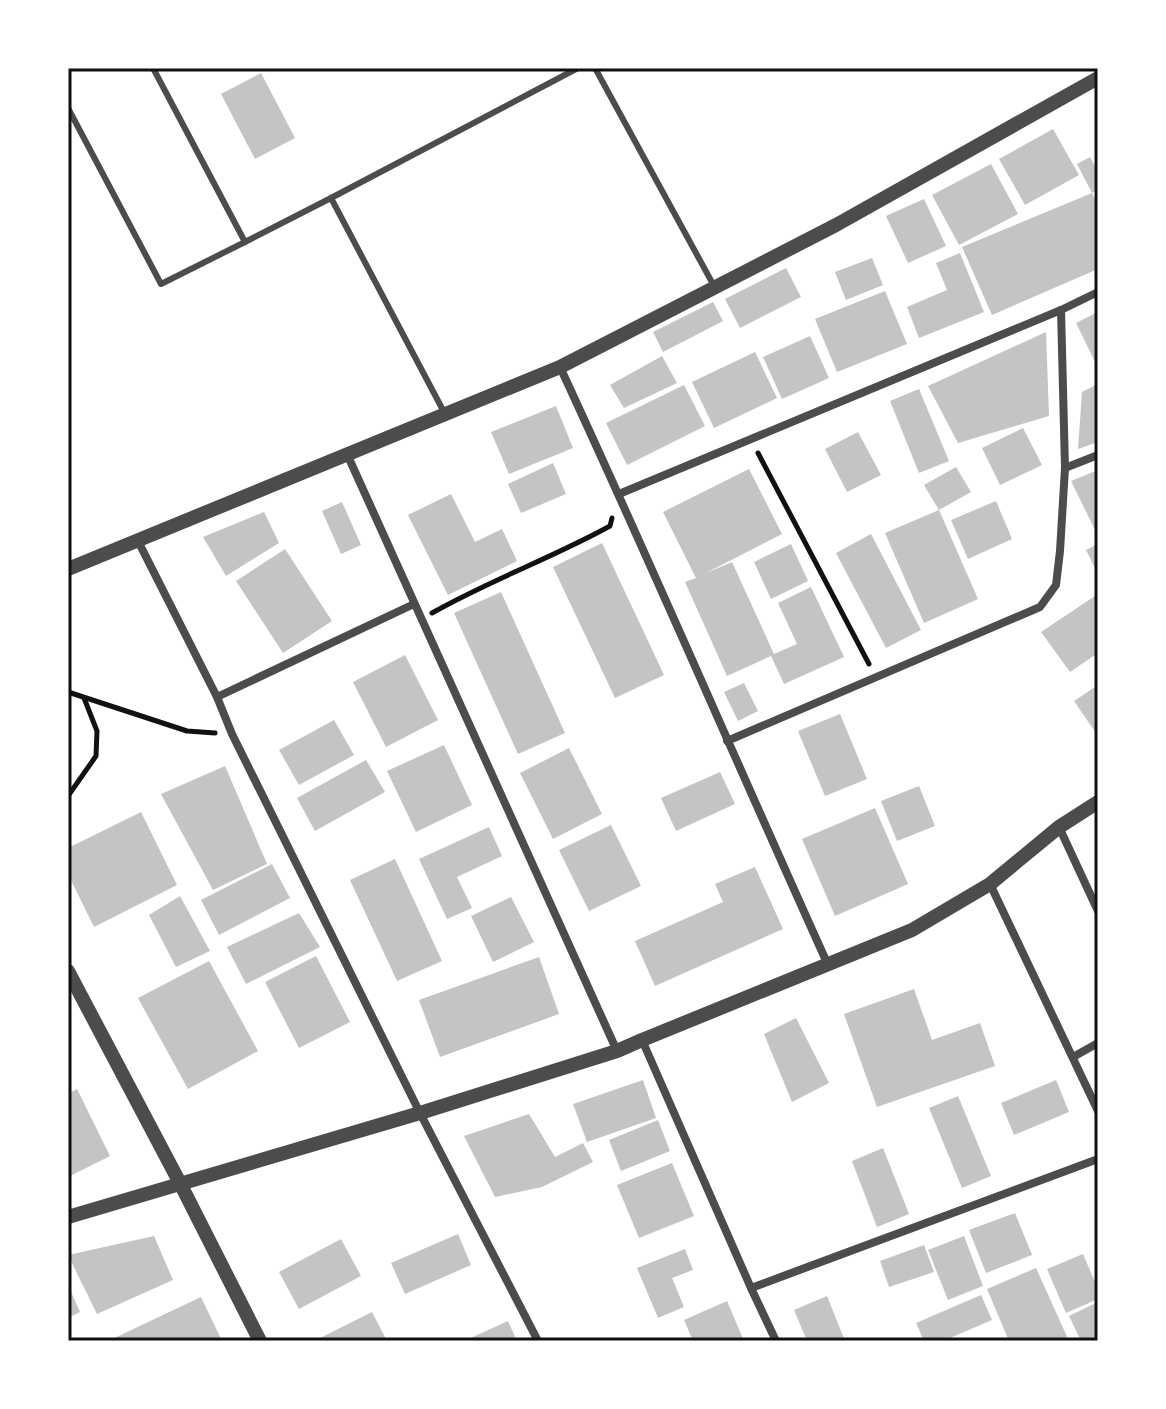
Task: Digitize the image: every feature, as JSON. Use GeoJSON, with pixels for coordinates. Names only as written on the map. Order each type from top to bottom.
{"type":"FeatureCollection","features":[{"type":"Feature","properties":{"kind":"street"},"geometry":{"type":"LineString","coordinates":[[68,569],[560,367],[836,225],[1098,78]]}},
{"type":"Feature","properties":{"kind":"street"},"geometry":{"type":"LineString","coordinates":[[619,494],[1098,292]]}},
{"type":"Feature","properties":{"kind":"street"},"geometry":{"type":"LineString","coordinates":[[727,741],[1040,607],[1056,585],[1060,551],[1065,468],[1061,310]]}},
{"type":"Feature","properties":{"kind":"street"},"geometry":{"type":"LineString","coordinates":[[560,367],[828,965]]}},
{"type":"Feature","properties":{"kind":"street"},"geometry":{"type":"LineString","coordinates":[[347,454],[617,1051]]}},
{"type":"Feature","properties":{"kind":"street"},"geometry":{"type":"LineString","coordinates":[[1065,468],[1098,455]]}},
{"type":"Feature","properties":{"kind":"street"},"geometry":{"type":"LineString","coordinates":[[138,541],[420,1113],[538,1341]]}},
{"type":"Feature","properties":{"kind":"street"},"geometry":{"type":"LineString","coordinates":[[217,697],[414,604]]}},
{"type":"Feature","properties":{"kind":"street"},"geometry":{"type":"LineString","coordinates":[[68,1217],[617,1051],[912,930],[990,884],[1059,827],[1098,802]]}},
{"type":"Feature","properties":{"kind":"street"},"geometry":{"type":"LineString","coordinates":[[1059,827],[1098,911]]}},
{"type":"Feature","properties":{"kind":"street"},"geometry":{"type":"LineString","coordinates":[[990,884],[1098,1111]]}},
{"type":"Feature","properties":{"kind":"street"},"geometry":{"type":"LineString","coordinates":[[68,971],[260,1341]]}},
{"type":"Feature","properties":{"kind":"street"},"geometry":{"type":"LineString","coordinates":[[642,1040],[776,1341]]}},
{"type":"Feature","properties":{"kind":"street"},"geometry":{"type":"LineString","coordinates":[[1073,1057],[1098,1043]]}},
{"type":"Feature","properties":{"kind":"street"},"geometry":{"type":"LineString","coordinates":[[751,1288],[1098,1159]]}},
{"type":"Feature","properties":{"kind":"lane"},"geometry":{"type":"LineString","coordinates":[[153,68],[245,242]]}},
{"type":"Feature","properties":{"kind":"lane"},"geometry":{"type":"LineString","coordinates":[[68,108],[161,284],[578,68]]}},
{"type":"Feature","properties":{"kind":"lane"},"geometry":{"type":"LineString","coordinates":[[595,68],[715,287]]}},
{"type":"Feature","properties":{"kind":"lane"},"geometry":{"type":"LineString","coordinates":[[331,198],[445,414]]}},
{"type":"Feature","properties":{"kind":"path"},"geometry":{"type":"LineString","coordinates":[[750,438],[876,678]]}},
{"type":"Feature","properties":{"kind":"path"},"geometry":{"type":"LineString","coordinates":[[421,619],[610,526],[619,494]]}},
{"type":"Feature","properties":{"kind":"path"},"geometry":{"type":"LineString","coordinates":[[68,692],[187,731],[232,734]]}},
{"type":"Feature","properties":{"kind":"path"},"geometry":{"type":"LineString","coordinates":[[68,796],[96,756],[97,731],[84,698]]}},
{"type":"Feature","properties":{"kind":"building"},"geometry":{"type":"Polygon","coordinates":[[[261,73],[295,138],[255,159],[221,94],[261,73]]]}},
{"type":"Feature","properties":{"kind":"building"},"geometry":{"type":"Polygon","coordinates":[[[1053,129],[1079,175],[1025,205],[999,159],[1053,129]]]}},
{"type":"Feature","properties":{"kind":"building"},"geometry":{"type":"Polygon","coordinates":[[[1090,157],[1098,172],[1098,190],[1092,193],[1077,164],[1090,157]]]}},
{"type":"Feature","properties":{"kind":"building"},"geometry":{"type":"Polygon","coordinates":[[[991,164],[1018,214],[959,245],[932,195],[991,164]]]}},
{"type":"Feature","properties":{"kind":"building"},"geometry":{"type":"Polygon","coordinates":[[[1092,193],[1098,206],[1098,269],[992,315],[962,247],[1092,193]]]}},
{"type":"Feature","properties":{"kind":"building"},"geometry":{"type":"Polygon","coordinates":[[[924,199],[946,246],[908,263],[886,216],[924,199]]]}},
{"type":"Feature","properties":{"kind":"building"},"geometry":{"type":"Polygon","coordinates":[[[960,253],[984,312],[919,338],[907,307],[947,290],[936,263],[960,253]]]}},
{"type":"Feature","properties":{"kind":"building"},"geometry":{"type":"Polygon","coordinates":[[[872,258],[883,285],[846,300],[835,272],[872,258]]]}},
{"type":"Feature","properties":{"kind":"building"},"geometry":{"type":"Polygon","coordinates":[[[786,268],[801,297],[740,328],[725,299],[786,268]]]}},
{"type":"Feature","properties":{"kind":"building"},"geometry":{"type":"Polygon","coordinates":[[[885,291],[907,344],[837,372],[815,319],[885,291]]]}},
{"type":"Feature","properties":{"kind":"building"},"geometry":{"type":"Polygon","coordinates":[[[713,302],[723,321],[663,352],[653,332],[713,302]]]}},
{"type":"Feature","properties":{"kind":"building"},"geometry":{"type":"Polygon","coordinates":[[[1098,312],[1098,368],[1076,323],[1098,312]]]}},
{"type":"Feature","properties":{"kind":"building"},"geometry":{"type":"Polygon","coordinates":[[[1046,332],[1049,416],[958,443],[928,386],[1046,332]]]}},
{"type":"Feature","properties":{"kind":"building"},"geometry":{"type":"Polygon","coordinates":[[[810,336],[829,378],[782,399],[763,357],[810,336]]]}},
{"type":"Feature","properties":{"kind":"building"},"geometry":{"type":"Polygon","coordinates":[[[755,352],[777,398],[714,428],[692,382],[755,352]]]}},
{"type":"Feature","properties":{"kind":"building"},"geometry":{"type":"Polygon","coordinates":[[[662,356],[677,383],[624,408],[610,385],[662,356]]]}},
{"type":"Feature","properties":{"kind":"building"},"geometry":{"type":"Polygon","coordinates":[[[1098,384],[1098,442],[1078,449],[1082,392],[1098,384]]]}},
{"type":"Feature","properties":{"kind":"building"},"geometry":{"type":"Polygon","coordinates":[[[684,385],[705,426],[627,465],[606,423],[684,385]]]}},
{"type":"Feature","properties":{"kind":"building"},"geometry":{"type":"Polygon","coordinates":[[[919,389],[949,461],[919,473],[890,401],[919,389]]]}},
{"type":"Feature","properties":{"kind":"building"},"geometry":{"type":"Polygon","coordinates":[[[556,406],[573,448],[509,474],[491,432],[556,406]]]}},
{"type":"Feature","properties":{"kind":"building"},"geometry":{"type":"Polygon","coordinates":[[[1023,428],[1042,465],[1000,485],[982,448],[1023,428]]]}},
{"type":"Feature","properties":{"kind":"building"},"geometry":{"type":"Polygon","coordinates":[[[858,432],[881,475],[847,492],[825,449],[858,432]]]}},
{"type":"Feature","properties":{"kind":"building"},"geometry":{"type":"Polygon","coordinates":[[[553,463],[566,494],[521,513],[508,484],[553,463]]]}},
{"type":"Feature","properties":{"kind":"building"},"geometry":{"type":"Polygon","coordinates":[[[956,467],[971,492],[939,510],[924,485],[956,467]]]}},
{"type":"Feature","properties":{"kind":"building"},"geometry":{"type":"Polygon","coordinates":[[[749,469],[782,534],[704,574],[732,562],[774,654],[797,644],[778,603],[811,587],[844,657],[784,684],[771,656],[727,676],[685,582],[696,578],[663,512],[749,469]]]}},
{"type":"Feature","properties":{"kind":"building"},"geometry":{"type":"Polygon","coordinates":[[[1098,470],[1098,529],[1095,530],[1071,481],[1098,470]]]}},
{"type":"Feature","properties":{"kind":"building"},"geometry":{"type":"Polygon","coordinates":[[[451,494],[475,542],[502,529],[517,561],[448,595],[408,515],[451,494]]]}},
{"type":"Feature","properties":{"kind":"building"},"geometry":{"type":"Polygon","coordinates":[[[996,501],[1012,539],[968,559],[951,520],[996,501]]]}},
{"type":"Feature","properties":{"kind":"building"},"geometry":{"type":"Polygon","coordinates":[[[342,502],[361,545],[341,554],[322,511],[342,502]]]}},
{"type":"Feature","properties":{"kind":"building"},"geometry":{"type":"Polygon","coordinates":[[[939,510],[978,599],[924,623],[885,533],[939,510]]]}},
{"type":"Feature","properties":{"kind":"building"},"geometry":{"type":"Polygon","coordinates":[[[264,512],[279,543],[226,576],[203,537],[264,512]]]}},
{"type":"Feature","properties":{"kind":"building"},"geometry":{"type":"Polygon","coordinates":[[[871,534],[921,630],[886,648],[836,553],[871,534]]]}},
{"type":"Feature","properties":{"kind":"building"},"geometry":{"type":"Polygon","coordinates":[[[602,543],[664,675],[615,698],[553,567],[602,543]]]}},
{"type":"Feature","properties":{"kind":"building"},"geometry":{"type":"Polygon","coordinates":[[[791,544],[808,581],[771,599],[754,562],[791,544]]]}},
{"type":"Feature","properties":{"kind":"building"},"geometry":{"type":"Polygon","coordinates":[[[1098,544],[1098,574],[1086,550],[1098,544]]]}},
{"type":"Feature","properties":{"kind":"building"},"geometry":{"type":"Polygon","coordinates":[[[285,549],[332,621],[283,653],[236,581],[285,549]]]}},
{"type":"Feature","properties":{"kind":"building"},"geometry":{"type":"Polygon","coordinates":[[[501,592],[565,733],[518,754],[454,613],[501,592]]]}},
{"type":"Feature","properties":{"kind":"building"},"geometry":{"type":"Polygon","coordinates":[[[1098,594],[1098,653],[1070,672],[1041,632],[1098,594]]]}},
{"type":"Feature","properties":{"kind":"building"},"geometry":{"type":"Polygon","coordinates":[[[405,655],[438,720],[386,747],[353,682],[405,655]]]}},
{"type":"Feature","properties":{"kind":"building"},"geometry":{"type":"Polygon","coordinates":[[[744,683],[758,711],[738,721],[724,692],[744,683]]]}},
{"type":"Feature","properties":{"kind":"building"},"geometry":{"type":"Polygon","coordinates":[[[1098,685],[1098,736],[1074,701],[1098,685]]]}},
{"type":"Feature","properties":{"kind":"building"},"geometry":{"type":"Polygon","coordinates":[[[840,714],[867,779],[825,796],[798,731],[840,714]]]}},
{"type":"Feature","properties":{"kind":"building"},"geometry":{"type":"Polygon","coordinates":[[[334,720],[354,755],[299,785],[279,750],[334,720]]]}},
{"type":"Feature","properties":{"kind":"building"},"geometry":{"type":"Polygon","coordinates":[[[444,745],[472,805],[416,832],[387,771],[444,745]]]}},
{"type":"Feature","properties":{"kind":"building"},"geometry":{"type":"Polygon","coordinates":[[[569,748],[602,814],[553,839],[520,773],[569,748]]]}},
{"type":"Feature","properties":{"kind":"building"},"geometry":{"type":"Polygon","coordinates":[[[366,760],[385,792],[315,831],[297,798],[366,760]]]}},
{"type":"Feature","properties":{"kind":"building"},"geometry":{"type":"Polygon","coordinates":[[[225,766],[267,864],[213,890],[161,794],[225,766]]]}},
{"type":"Feature","properties":{"kind":"building"},"geometry":{"type":"Polygon","coordinates":[[[720,772],[735,804],[676,831],[661,798],[720,772]]]}},
{"type":"Feature","properties":{"kind":"building"},"geometry":{"type":"Polygon","coordinates":[[[919,786],[935,826],[897,841],[881,801],[919,786]]]}},
{"type":"Feature","properties":{"kind":"building"},"geometry":{"type":"Polygon","coordinates":[[[875,808],[908,884],[835,916],[802,839],[875,808]]]}},
{"type":"Feature","properties":{"kind":"building"},"geometry":{"type":"Polygon","coordinates":[[[141,812],[177,885],[94,927],[68,874],[68,848],[141,812]]]}},
{"type":"Feature","properties":{"kind":"building"},"geometry":{"type":"Polygon","coordinates":[[[611,825],[641,886],[589,911],[559,850],[611,825]]]}},
{"type":"Feature","properties":{"kind":"building"},"geometry":{"type":"Polygon","coordinates":[[[489,827],[502,856],[457,877],[472,908],[447,919],[419,859],[489,827]]]}},
{"type":"Feature","properties":{"kind":"building"},"geometry":{"type":"Polygon","coordinates":[[[395,859],[442,961],[397,981],[350,880],[395,859]]]}},
{"type":"Feature","properties":{"kind":"building"},"geometry":{"type":"Polygon","coordinates":[[[272,864],[290,898],[219,935],[201,900],[272,864]]]}},
{"type":"Feature","properties":{"kind":"building"},"geometry":{"type":"Polygon","coordinates":[[[755,867],[783,929],[655,986],[635,941],[723,902],[715,884],[755,867]]]}},
{"type":"Feature","properties":{"kind":"building"},"geometry":{"type":"Polygon","coordinates":[[[180,896],[210,951],[176,967],[149,915],[180,896]]]}},
{"type":"Feature","properties":{"kind":"building"},"geometry":{"type":"Polygon","coordinates":[[[511,897],[534,942],[493,962],[471,916],[511,897]]]}},
{"type":"Feature","properties":{"kind":"building"},"geometry":{"type":"Polygon","coordinates":[[[299,913],[320,947],[246,984],[227,947],[299,913]]]}},
{"type":"Feature","properties":{"kind":"building"},"geometry":{"type":"Polygon","coordinates":[[[316,956],[350,1022],[299,1048],[265,982],[316,956]]]}},
{"type":"Feature","properties":{"kind":"building"},"geometry":{"type":"Polygon","coordinates":[[[539,957],[559,1014],[440,1057],[419,1000],[539,957]]]}},
{"type":"Feature","properties":{"kind":"building"},"geometry":{"type":"Polygon","coordinates":[[[209,961],[258,1051],[188,1089],[138,998],[209,961]]]}},
{"type":"Feature","properties":{"kind":"building"},"geometry":{"type":"Polygon","coordinates":[[[914,989],[932,1040],[980,1023],[995,1066],[877,1107],[844,1014],[914,989]]]}},
{"type":"Feature","properties":{"kind":"building"},"geometry":{"type":"Polygon","coordinates":[[[796,1018],[829,1083],[792,1102],[764,1034],[796,1018]]]}},
{"type":"Feature","properties":{"kind":"building"},"geometry":{"type":"Polygon","coordinates":[[[643,1080],[656,1118],[587,1142],[573,1104],[643,1080]]]}},
{"type":"Feature","properties":{"kind":"building"},"geometry":{"type":"Polygon","coordinates":[[[1056,1080],[1069,1112],[1014,1135],[1001,1103],[1056,1080]]]}},
{"type":"Feature","properties":{"kind":"building"},"geometry":{"type":"Polygon","coordinates":[[[77,1089],[110,1156],[68,1177],[68,1094],[77,1089]]]}},
{"type":"Feature","properties":{"kind":"building"},"geometry":{"type":"Polygon","coordinates":[[[958,1096],[991,1176],[962,1188],[929,1108],[958,1096]]]}},
{"type":"Feature","properties":{"kind":"building"},"geometry":{"type":"Polygon","coordinates":[[[529,1114],[555,1157],[583,1143],[593,1162],[542,1187],[495,1197],[464,1136],[529,1114]]]}},
{"type":"Feature","properties":{"kind":"building"},"geometry":{"type":"Polygon","coordinates":[[[658,1120],[670,1151],[621,1171],[609,1140],[658,1120]]]}},
{"type":"Feature","properties":{"kind":"building"},"geometry":{"type":"Polygon","coordinates":[[[883,1148],[909,1214],[877,1227],[852,1161],[883,1148]]]}},
{"type":"Feature","properties":{"kind":"building"},"geometry":{"type":"Polygon","coordinates":[[[672,1163],[694,1216],[639,1238],[617,1185],[672,1163]]]}},
{"type":"Feature","properties":{"kind":"building"},"geometry":{"type":"Polygon","coordinates":[[[1015,1213],[1032,1255],[986,1273],[969,1230],[1015,1213]]]}},
{"type":"Feature","properties":{"kind":"building"},"geometry":{"type":"Polygon","coordinates":[[[458,1234],[471,1265],[405,1294],[391,1263],[458,1234]]]}},
{"type":"Feature","properties":{"kind":"building"},"geometry":{"type":"Polygon","coordinates":[[[154,1236],[173,1280],[97,1314],[68,1255],[154,1236]]]}},
{"type":"Feature","properties":{"kind":"building"},"geometry":{"type":"Polygon","coordinates":[[[964,1236],[983,1286],[948,1300],[928,1250],[964,1236]]]}},
{"type":"Feature","properties":{"kind":"building"},"geometry":{"type":"Polygon","coordinates":[[[341,1239],[361,1276],[299,1309],[279,1272],[341,1239]]]}},
{"type":"Feature","properties":{"kind":"building"},"geometry":{"type":"Polygon","coordinates":[[[924,1245],[934,1272],[889,1287],[880,1261],[924,1245]]]}},
{"type":"Feature","properties":{"kind":"building"},"geometry":{"type":"Polygon","coordinates":[[[685,1249],[693,1270],[672,1278],[684,1307],[658,1318],[637,1268],[685,1249]]]}},
{"type":"Feature","properties":{"kind":"building"},"geometry":{"type":"Polygon","coordinates":[[[1083,1254],[1098,1289],[1098,1299],[1066,1313],[1047,1269],[1083,1254]]]}},
{"type":"Feature","properties":{"kind":"building"},"geometry":{"type":"Polygon","coordinates":[[[1036,1268],[1069,1341],[1009,1341],[987,1289],[1036,1268]]]}},
{"type":"Feature","properties":{"kind":"building"},"geometry":{"type":"Polygon","coordinates":[[[68,1285],[80,1312],[68,1318],[68,1285]]]}},
{"type":"Feature","properties":{"kind":"building"},"geometry":{"type":"Polygon","coordinates":[[[981,1295],[992,1320],[943,1341],[924,1341],[916,1323],[981,1295]]]}},
{"type":"Feature","properties":{"kind":"building"},"geometry":{"type":"Polygon","coordinates":[[[827,1296],[845,1341],[807,1341],[794,1310],[827,1296]]]}},
{"type":"Feature","properties":{"kind":"building"},"geometry":{"type":"Polygon","coordinates":[[[201,1297],[222,1341],[108,1341],[201,1297]]]}},
{"type":"Feature","properties":{"kind":"building"},"geometry":{"type":"Polygon","coordinates":[[[727,1301],[744,1341],[693,1341],[684,1320],[727,1301]]]}},
{"type":"Feature","properties":{"kind":"building"},"geometry":{"type":"Polygon","coordinates":[[[1098,1302],[1098,1341],[1081,1341],[1069,1316],[1098,1302]]]}},
{"type":"Feature","properties":{"kind":"building"},"geometry":{"type":"Polygon","coordinates":[[[372,1312],[387,1341],[321,1341],[320,1338],[372,1312]]]}},
{"type":"Feature","properties":{"kind":"building"},"geometry":{"type":"Polygon","coordinates":[[[508,1321],[517,1341],[464,1341],[508,1321]]]}}]}
